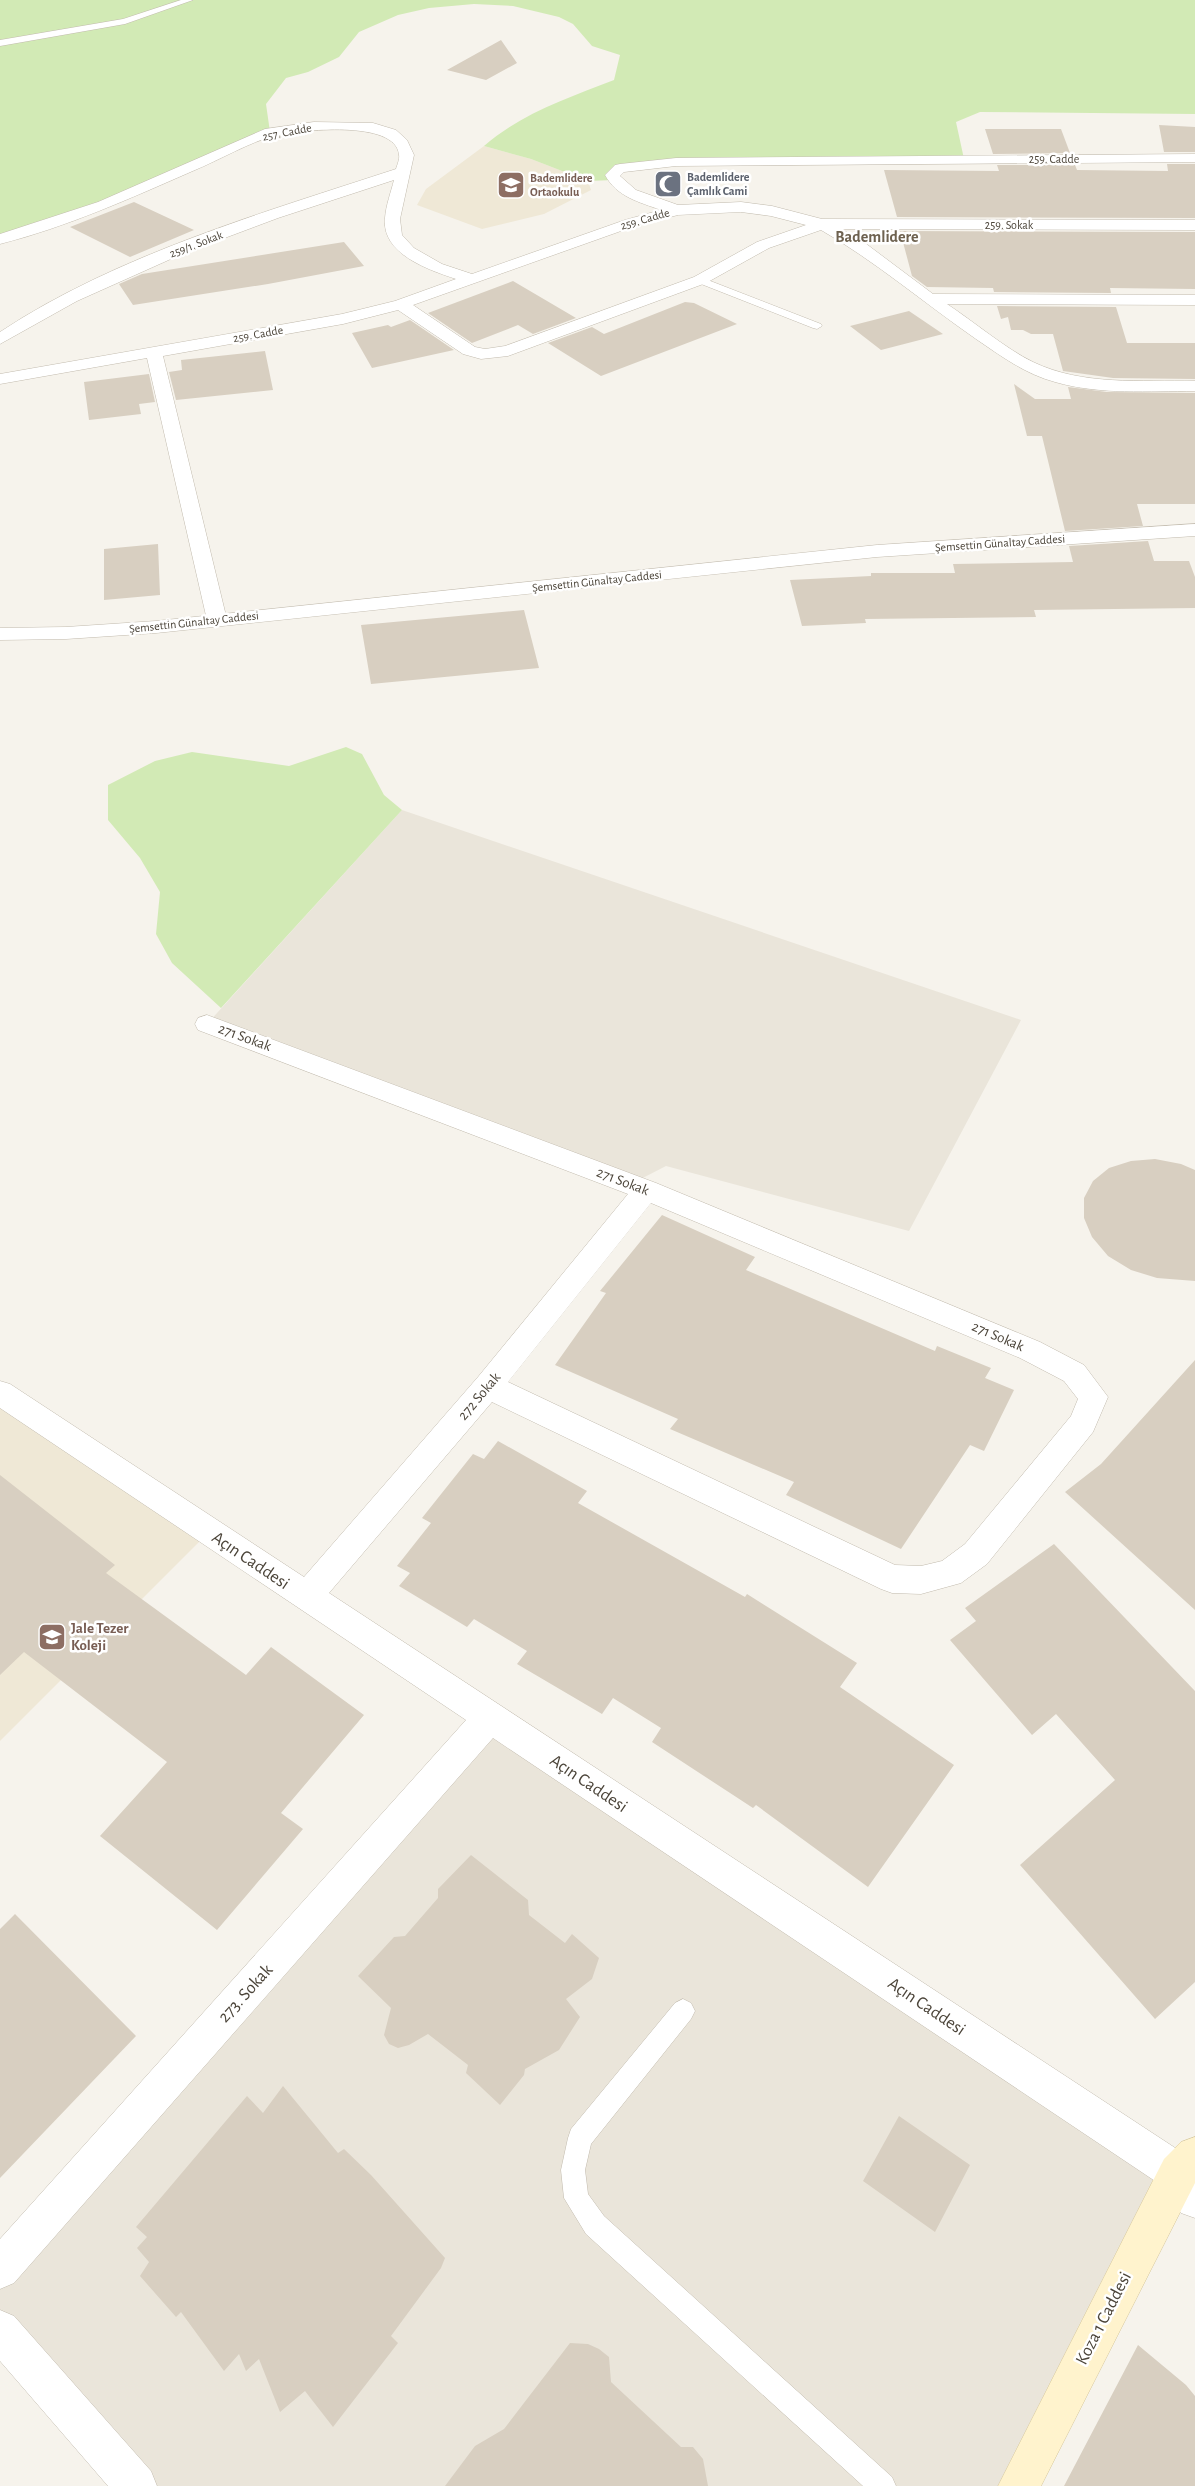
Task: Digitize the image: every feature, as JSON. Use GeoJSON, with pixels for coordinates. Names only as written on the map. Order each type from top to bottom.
{"type":"FeatureCollection","features":[{"type":"Feature","properties":{"kind":"main road","name":"Koza 1 Caddesi"},"geometry":{"type":"LineString","coordinates":[[1019,2486],[1189,2176]]}},
{"type":"Feature","properties":{"kind":"street","name":"257. Cadde"},"geometry":{"type":"LineString","coordinates":[[0,239],[104,205],[270,132],[314,126],[373,127],[391,133],[402,143],[407,155],[392,219],[394,236],[408,251],[436,266],[472,279]]}},
{"type":"Feature","properties":{"kind":"street","name":"259. Cadde"},"geometry":{"type":"LineString","coordinates":[[677,210],[624,190],[615,183],[612,175],[620,168],[676,162],[1195,158]]}},
{"type":"Feature","properties":{"kind":"street","name":"259/1. Sokak"},"geometry":{"type":"LineString","coordinates":[[0,339],[63,303],[114,277],[185,247],[266,217],[403,172]]}},
{"type":"Feature","properties":{"kind":"street"},"geometry":{"type":"LineString","coordinates":[[677,210],[741,207],[772,211],[822,224],[855,243],[928,299],[1026,365],[1059,378],[1105,385],[1195,386]]}},
{"type":"Feature","properties":{"kind":"street","name":"259. Cadde"},"geometry":{"type":"LineString","coordinates":[[0,379],[344,319],[401,304],[630,223],[677,210]]}},
{"type":"Feature","properties":{"kind":"street"},"geometry":{"type":"LineString","coordinates":[[401,304],[464,347],[475,352],[492,353],[508,351],[700,280],[763,245],[822,224]]}},
{"type":"Feature","properties":{"kind":"street","name":"259. Sokak"},"geometry":{"type":"LineString","coordinates":[[822,224],[1195,225]]}},
{"type":"Feature","properties":{"kind":"street"},"geometry":{"type":"LineString","coordinates":[[928,299],[1195,300]]}},
{"type":"Feature","properties":{"kind":"street"},"geometry":{"type":"LineString","coordinates":[[154,353],[217,620]]}},
{"type":"Feature","properties":{"kind":"street","name":"Şemsettin Günaltay Caddesi"},"geometry":{"type":"LineString","coordinates":[[0,634],[66,633],[217,620],[877,551],[1195,530]]}},
{"type":"Feature","properties":{"kind":"street","name":"271 Sokak"},"geometry":{"type":"LineString","coordinates":[[207,1024],[646,1190],[1039,1355],[1074,1373],[1092,1397],[1083,1423],[976,1554],[950,1573],[921,1580],[892,1579],[488,1386]]}},
{"type":"Feature","properties":{"kind":"street","name":"272 Sokak"},"geometry":{"type":"LineString","coordinates":[[306,1597],[488,1386],[646,1190]]}},
{"type":"Feature","properties":{"kind":"street","name":"Açın Caddesi"},"geometry":{"type":"LineString","coordinates":[[0,1393],[306,1597],[1189,2176]]}},
{"type":"Feature","properties":{"kind":"street","name":"273. Sokak"},"geometry":{"type":"LineString","coordinates":[[0,2269],[490,1717]]}},
{"type":"Feature","properties":{"kind":"street"},"geometry":{"type":"LineString","coordinates":[[0,2330],[136,2486]]}},
{"type":"Feature","properties":{"kind":"lane"},"geometry":{"type":"LineString","coordinates":[[0,43],[126,21],[189,0]]}},
{"type":"Feature","properties":{"kind":"lane"},"geometry":{"type":"LineString","coordinates":[[700,280],[817,326]]}},
{"type":"Feature","properties":{"kind":"lane"},"geometry":{"type":"LineString","coordinates":[[684,2011],[580,2138],[573,2170],[576,2198],[595,2226],[883,2486]]}},
{"type":"Feature","properties":{"kind":"shaded area","name":"Bademlidere Ortaokulu"},"geometry":{"type":"Polygon","coordinates":[[[484,146],[531,159],[588,181],[591,190],[544,214],[482,229],[417,205],[426,189],[484,146]]]}},
{"type":"Feature","properties":{"kind":"shaded area"},"geometry":{"type":"Polygon","coordinates":[[[402,810],[1021,1020],[909,1231],[666,1166],[631,1184],[207,1024],[402,810]]]}},
{"type":"Feature","properties":{"kind":"shaded area","name":"Jale Tezer Koleji"},"geometry":{"type":"Polygon","coordinates":[[[0,1393],[209,1532],[0,1741],[0,1393]]]}},
{"type":"Feature","properties":{"kind":"shaded area"},"geometry":{"type":"Polygon","coordinates":[[[490,1717],[1178,2173],[1019,2486],[136,2486],[0,2330],[0,2269],[490,1717]]]}},
{"type":"Feature","properties":{"kind":"green space"},"geometry":{"type":"Polygon","coordinates":[[[0,0],[1195,0],[1195,114],[980,112],[956,122],[964,159],[676,162],[620,168],[614,180],[588,181],[531,159],[484,146],[499,134],[530,115],[614,80],[620,55],[592,46],[573,24],[559,17],[513,6],[474,4],[429,8],[398,15],[359,32],[339,57],[308,72],[286,78],[266,104],[270,132],[160,182],[0,239],[0,0]]]}},
{"type":"Feature","properties":{"kind":"green space"},"geometry":{"type":"Polygon","coordinates":[[[346,747],[362,754],[384,795],[402,810],[221,1008],[172,963],[156,934],[160,892],[140,858],[108,820],[108,785],[155,761],[192,752],[289,766],[346,747]]]}},
{"type":"Feature","properties":{"kind":"building"},"geometry":{"type":"Polygon","coordinates":[[[501,40],[517,63],[486,80],[447,70],[501,40]]]}},
{"type":"Feature","properties":{"kind":"building"},"geometry":{"type":"Polygon","coordinates":[[[1159,125],[1195,127],[1195,152],[1164,152],[1159,125]]]}},
{"type":"Feature","properties":{"kind":"building"},"geometry":{"type":"Polygon","coordinates":[[[985,129],[1061,129],[1070,153],[993,154],[985,129]]]}},
{"type":"Feature","properties":{"kind":"building"},"geometry":{"type":"Polygon","coordinates":[[[1167,164],[1195,164],[1195,218],[897,217],[884,170],[999,171],[997,165],[1075,165],[1077,170],[1168,171],[1167,164]]]}},
{"type":"Feature","properties":{"kind":"building"},"geometry":{"type":"Polygon","coordinates":[[[134,202],[194,230],[130,257],[70,227],[134,202]]]}},
{"type":"Feature","properties":{"kind":"building"},"geometry":{"type":"Polygon","coordinates":[[[900,231],[1195,232],[1195,289],[1110,288],[1111,293],[994,292],[993,288],[927,287],[912,276],[900,231]]]}},
{"type":"Feature","properties":{"kind":"building"},"geometry":{"type":"Polygon","coordinates":[[[344,242],[364,266],[268,284],[133,305],[119,284],[142,274],[344,242]]]}},
{"type":"Feature","properties":{"kind":"building"},"geometry":{"type":"Polygon","coordinates":[[[513,281],[576,318],[533,334],[518,325],[472,343],[428,313],[513,281]]]}},
{"type":"Feature","properties":{"kind":"building"},"geometry":{"type":"Polygon","coordinates":[[[685,302],[694,303],[737,324],[601,376],[548,343],[592,327],[604,334],[685,302]]]}},
{"type":"Feature","properties":{"kind":"building"},"geometry":{"type":"Polygon","coordinates":[[[997,306],[1116,307],[1127,343],[1195,343],[1195,379],[1113,378],[1063,371],[1053,334],[1031,334],[1023,330],[1011,330],[1008,317],[1001,319],[997,306]]]}},
{"type":"Feature","properties":{"kind":"building"},"geometry":{"type":"Polygon","coordinates":[[[909,311],[943,334],[881,350],[850,326],[909,311]]]}},
{"type":"Feature","properties":{"kind":"building"},"geometry":{"type":"Polygon","coordinates":[[[410,320],[454,350],[372,368],[352,333],[388,325],[391,327],[410,320]]]}},
{"type":"Feature","properties":{"kind":"building"},"geometry":{"type":"Polygon","coordinates":[[[265,351],[273,390],[176,400],[169,372],[182,370],[181,360],[265,351]]]}},
{"type":"Feature","properties":{"kind":"building"},"geometry":{"type":"Polygon","coordinates":[[[149,374],[155,402],[139,404],[141,414],[89,420],[84,382],[149,374]]]}},
{"type":"Feature","properties":{"kind":"building"},"geometry":{"type":"Polygon","coordinates":[[[1014,384],[1035,399],[1071,399],[1068,387],[1107,392],[1195,393],[1195,504],[1137,504],[1143,526],[1065,531],[1042,436],[1027,436],[1014,384]]]}},
{"type":"Feature","properties":{"kind":"building"},"geometry":{"type":"Polygon","coordinates":[[[1148,541],[1154,561],[1189,561],[1195,577],[1195,608],[1034,610],[1036,617],[865,619],[866,623],[802,626],[790,580],[871,576],[871,573],[955,573],[953,564],[1073,562],[1069,546],[1148,541]]]}},
{"type":"Feature","properties":{"kind":"building"},"geometry":{"type":"Polygon","coordinates":[[[158,544],[160,595],[104,600],[104,549],[158,544]]]}},
{"type":"Feature","properties":{"kind":"building"},"geometry":{"type":"Polygon","coordinates":[[[524,610],[539,668],[371,684],[361,625],[524,610]]]}},
{"type":"Feature","properties":{"kind":"building"},"geometry":{"type":"Polygon","coordinates":[[[1155,1159],[1181,1164],[1195,1170],[1195,1281],[1157,1278],[1131,1270],[1108,1256],[1092,1237],[1084,1218],[1084,1198],[1093,1181],[1109,1168],[1131,1161],[1155,1159]]]}},
{"type":"Feature","properties":{"kind":"building"},"geometry":{"type":"Polygon","coordinates":[[[662,1215],[755,1257],[746,1270],[935,1351],[937,1346],[991,1368],[985,1378],[1014,1390],[984,1451],[970,1445],[901,1549],[786,1495],[794,1482],[670,1429],[678,1419],[555,1365],[606,1293],[600,1291],[662,1215]]]}},
{"type":"Feature","properties":{"kind":"building"},"geometry":{"type":"Polygon","coordinates":[[[1195,1360],[1195,1610],[1065,1492],[1101,1464],[1195,1360]]]}},
{"type":"Feature","properties":{"kind":"building"},"geometry":{"type":"Polygon","coordinates":[[[498,1441],[587,1491],[578,1503],[745,1597],[747,1594],[857,1663],[840,1687],[954,1765],[868,1887],[756,1805],[753,1808],[652,1742],[661,1728],[613,1698],[602,1714],[517,1664],[527,1651],[474,1619],[467,1627],[399,1586],[410,1573],[397,1566],[431,1523],[422,1518],[473,1454],[484,1459],[498,1441]]]}},
{"type":"Feature","properties":{"kind":"building"},"geometry":{"type":"Polygon","coordinates":[[[0,1475],[115,1565],[106,1573],[246,1675],[271,1647],[364,1715],[281,1813],[303,1829],[217,1930],[100,1836],[167,1762],[24,1652],[0,1675],[0,1475]]]}},
{"type":"Feature","properties":{"kind":"building"},"geometry":{"type":"Polygon","coordinates":[[[1054,1544],[1195,1691],[1195,1982],[1155,2019],[1020,1865],[1115,1780],[1056,1714],[1032,1735],[950,1640],[976,1621],[965,1608],[1054,1544]]]}},
{"type":"Feature","properties":{"kind":"building"},"geometry":{"type":"Polygon","coordinates":[[[471,1855],[528,1900],[529,1915],[565,1943],[572,1934],[599,1958],[592,1979],[566,1999],[580,2017],[559,2050],[525,2069],[524,2075],[500,2105],[466,2073],[468,2065],[428,2034],[409,2045],[398,2048],[389,2044],[384,2035],[391,2008],[358,1976],[394,1937],[405,1936],[438,1898],[438,1889],[471,1855]]]}},
{"type":"Feature","properties":{"kind":"building"},"geometry":{"type":"Polygon","coordinates":[[[15,1914],[136,2036],[0,2178],[0,1929],[15,1914]]]}},
{"type":"Feature","properties":{"kind":"building"},"geometry":{"type":"Polygon","coordinates":[[[283,2086],[338,2153],[344,2149],[371,2175],[445,2258],[441,2268],[391,2336],[398,2343],[333,2427],[305,2391],[280,2412],[259,2359],[246,2371],[239,2354],[224,2371],[181,2312],[176,2317],[140,2276],[149,2262],[137,2248],[147,2237],[136,2227],[247,2096],[263,2113],[283,2086]]]}},
{"type":"Feature","properties":{"kind":"building"},"geometry":{"type":"Polygon","coordinates":[[[899,2116],[970,2165],[935,2232],[863,2181],[899,2116]]]}},
{"type":"Feature","properties":{"kind":"building"},"geometry":{"type":"Polygon","coordinates":[[[570,2343],[588,2344],[599,2349],[609,2357],[611,2382],[681,2447],[693,2447],[703,2459],[708,2486],[445,2486],[475,2446],[504,2429],[570,2343]]]}},
{"type":"Feature","properties":{"kind":"building"},"geometry":{"type":"Polygon","coordinates":[[[1138,2345],[1186,2385],[1195,2396],[1195,2486],[1064,2486],[1138,2345]]]}},
{"type":"Feature","properties":{"kind":"place","name":"Bademlidere Çamlık Cami"},"geometry":{"type":"Point","coordinates":[668,184]}},
{"type":"Feature","properties":{"kind":"place","name":"Bademlidere Ortaokulu"},"geometry":{"type":"Point","coordinates":[511,185]}},
{"type":"Feature","properties":{"kind":"place","name":"Jale Tezer Koleji"},"geometry":{"type":"Point","coordinates":[52,1637]}},
{"type":"Feature","properties":{"kind":"district","name":"Bademlidere"},"geometry":{"type":"Point","coordinates":[877,236]}}]}
